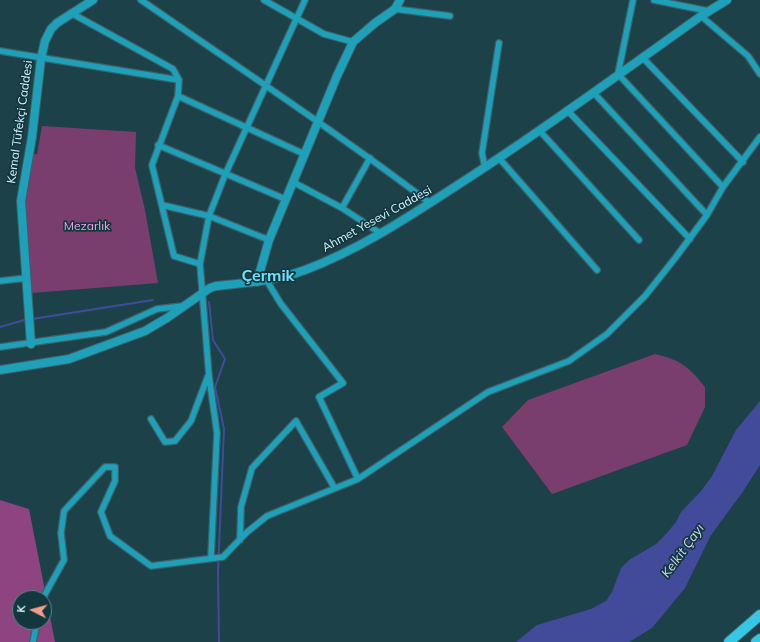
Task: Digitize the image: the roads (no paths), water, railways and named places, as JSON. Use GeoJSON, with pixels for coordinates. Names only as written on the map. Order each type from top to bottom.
{"type":"FeatureCollection","features":[{"type":"Feature","properties":{"kind":"highway"},"geometry":{"type":"LineString","coordinates":[[729,642],[760,615]]}},
{"type":"Feature","properties":{"kind":"highway"},"geometry":{"type":"LineString","coordinates":[[756,642],[760,639]]}},
{"type":"Feature","properties":{"kind":"street","name":"Kemal Tüfekçi Caddesi"},"geometry":{"type":"LineString","coordinates":[[30,344],[21,201],[32,137],[41,59],[48,34],[56,23],[93,0]]}},
{"type":"Feature","properties":{"kind":"street"},"geometry":{"type":"LineString","coordinates":[[141,0],[265,86],[318,120],[430,203]]}},
{"type":"Feature","properties":{"kind":"street"},"geometry":{"type":"LineString","coordinates":[[264,0],[324,34],[353,42]]}},
{"type":"Feature","properties":{"kind":"street"},"geometry":{"type":"LineString","coordinates":[[213,557],[217,433],[209,376],[200,264],[210,216],[225,175],[305,0]]}},
{"type":"Feature","properties":{"kind":"street"},"geometry":{"type":"LineString","coordinates":[[257,282],[269,240],[285,200],[318,120],[353,42],[375,23],[395,9],[400,0]]}},
{"type":"Feature","properties":{"kind":"street"},"geometry":{"type":"LineString","coordinates":[[633,0],[618,74],[723,187]]}},
{"type":"Feature","properties":{"kind":"street"},"geometry":{"type":"LineString","coordinates":[[654,0],[708,11]]}},
{"type":"Feature","properties":{"kind":"street","name":"Ahmet Yesevi Caddesi"},"geometry":{"type":"LineString","coordinates":[[0,370],[53,362],[80,356],[145,331],[202,292],[216,286],[267,281],[315,266],[380,233],[485,168],[700,16],[727,0]]}},
{"type":"Feature","properties":{"kind":"street"},"geometry":{"type":"LineString","coordinates":[[395,9],[450,16]]}},
{"type":"Feature","properties":{"kind":"street"},"geometry":{"type":"LineString","coordinates":[[71,13],[173,69],[179,80],[178,96],[152,164],[174,256],[200,264]]}},
{"type":"Feature","properties":{"kind":"street"},"geometry":{"type":"LineString","coordinates":[[700,16],[748,56],[760,74]]}},
{"type":"Feature","properties":{"kind":"street"},"geometry":{"type":"LineString","coordinates":[[485,168],[482,153],[499,43]]}},
{"type":"Feature","properties":{"kind":"street"},"geometry":{"type":"LineString","coordinates":[[0,51],[41,59],[179,80]]}},
{"type":"Feature","properties":{"kind":"street"},"geometry":{"type":"LineString","coordinates":[[642,57],[743,162]]}},
{"type":"Feature","properties":{"kind":"street"},"geometry":{"type":"LineString","coordinates":[[593,92],[707,215]]}},
{"type":"Feature","properties":{"kind":"street"},"geometry":{"type":"LineString","coordinates":[[178,96],[304,154]]}},
{"type":"Feature","properties":{"kind":"street"},"geometry":{"type":"LineString","coordinates":[[566,110],[690,239]]}},
{"type":"Feature","properties":{"kind":"street"},"geometry":{"type":"LineString","coordinates":[[539,130],[639,240]]}},
{"type":"Feature","properties":{"kind":"street"},"geometry":{"type":"LineString","coordinates":[[47,590],[64,560],[61,533],[64,511],[105,467],[115,467],[115,481],[101,512],[110,536],[151,566],[213,557],[223,557],[267,516],[358,479],[488,392],[569,361],[607,334],[645,296],[690,239],[707,215],[723,187],[743,162],[760,137]]}},
{"type":"Feature","properties":{"kind":"street"},"geometry":{"type":"LineString","coordinates":[[158,145],[285,200]]}},
{"type":"Feature","properties":{"kind":"street"},"geometry":{"type":"LineString","coordinates":[[342,208],[370,158]]}},
{"type":"Feature","properties":{"kind":"street"},"geometry":{"type":"LineString","coordinates":[[499,158],[597,270]]}},
{"type":"Feature","properties":{"kind":"street"},"geometry":{"type":"LineString","coordinates":[[293,182],[342,208],[380,233]]}},
{"type":"Feature","properties":{"kind":"street"},"geometry":{"type":"LineString","coordinates":[[162,205],[210,216],[269,240]]}},
{"type":"Feature","properties":{"kind":"street"},"geometry":{"type":"LineString","coordinates":[[0,281],[26,278]]}},
{"type":"Feature","properties":{"kind":"street"},"geometry":{"type":"LineString","coordinates":[[267,281],[281,304],[343,383],[319,397],[358,479]]}},
{"type":"Feature","properties":{"kind":"street"},"geometry":{"type":"LineString","coordinates":[[0,347],[30,344],[106,332],[157,309],[183,306]]}},
{"type":"Feature","properties":{"kind":"street"},"geometry":{"type":"LineString","coordinates":[[151,418],[165,442],[175,441],[190,421],[209,376]]}},
{"type":"Feature","properties":{"kind":"street"},"geometry":{"type":"LineString","coordinates":[[240,540],[241,507],[252,468],[296,421],[334,488]]}},
{"type":"Feature","properties":{"kind":"street"},"geometry":{"type":"LineString","coordinates":[[33,642],[35,630]]}},
{"type":"Feature","properties":{"kind":"water","name":"Kelkit Çayı"},"geometry":{"type":"Polygon","coordinates":[[[760,401],[760,465],[742,493],[711,535],[685,588],[652,628],[629,642],[516,642],[537,625],[591,609],[606,601],[612,592],[621,568],[629,560],[656,544],[676,522],[681,512],[701,491],[712,476],[736,430],[760,401]]]}},
{"type":"Feature","properties":{"kind":"waterway"},"geometry":{"type":"LineString","coordinates":[[32,319],[153,300]]}},
{"type":"Feature","properties":{"kind":"waterway"},"geometry":{"type":"LineString","coordinates":[[209,302],[213,340],[225,359],[215,387],[224,429],[218,571],[219,642]]}},
{"type":"Feature","properties":{"kind":"waterway"},"geometry":{"type":"LineString","coordinates":[[0,327],[28,319]]}},
{"type":"Feature","properties":{"kind":"district","name":"Çermik"},"geometry":{"type":"Point","coordinates":[268,276]}},
{"type":"Feature","properties":{"kind":"park label","name":"Mezarlık"},"geometry":{"type":"Point","coordinates":[87,226]}}]}
